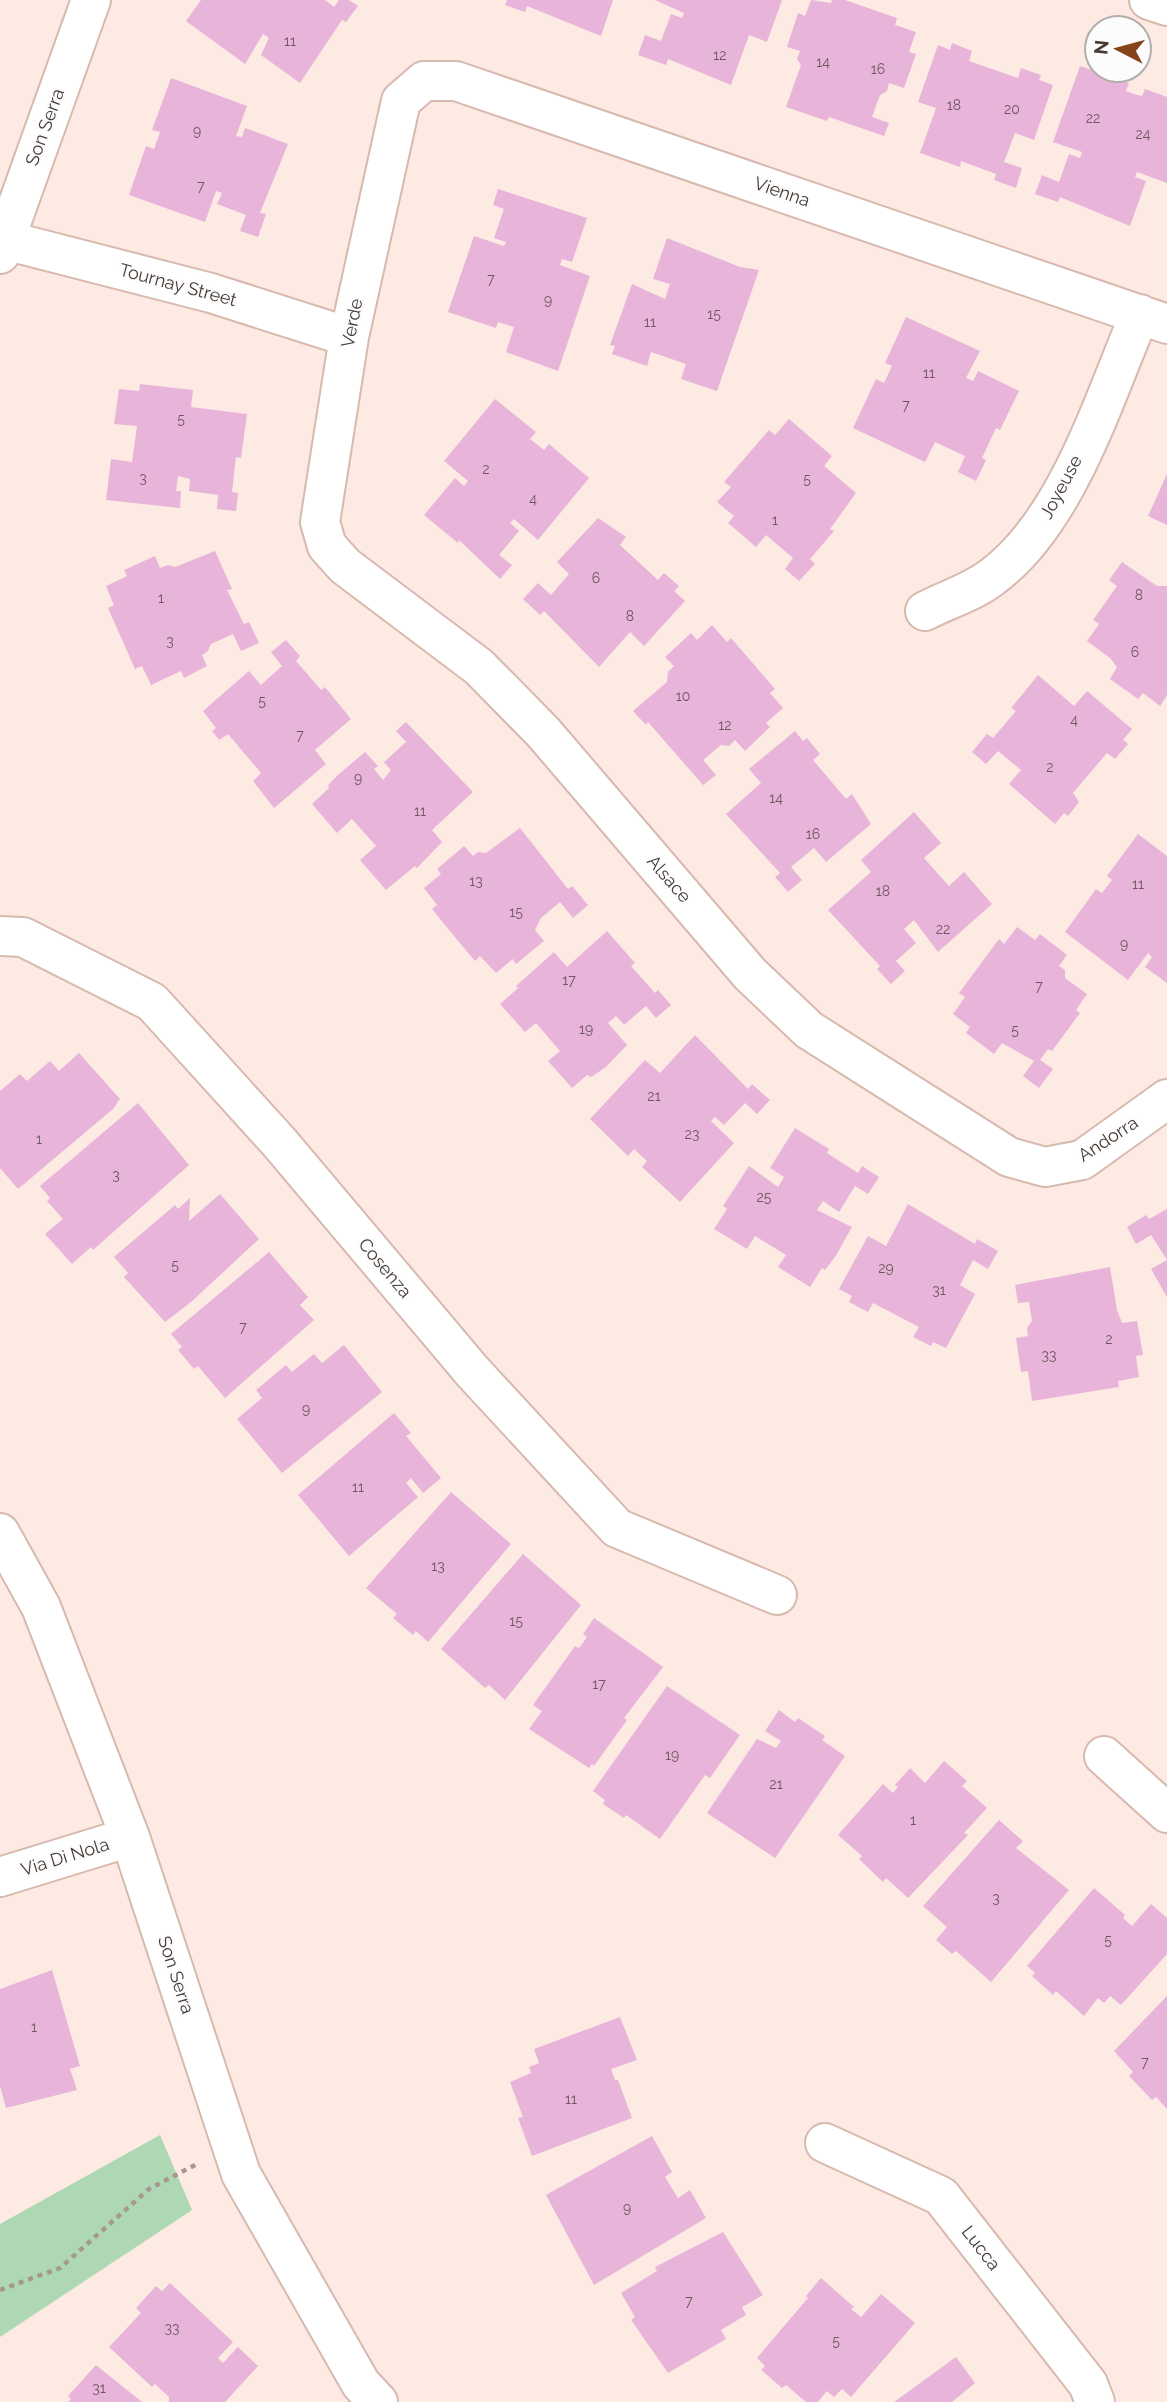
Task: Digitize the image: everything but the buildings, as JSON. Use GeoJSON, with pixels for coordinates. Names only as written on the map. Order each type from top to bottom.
{"type":"FeatureCollection","features":[{"type":"Feature","properties":{"kind":"street","name":"Son Serra"},"geometry":{"type":"LineString","coordinates":[[3,247],[91,0]]}},
{"type":"Feature","properties":{"kind":"street"},"geometry":{"type":"LineString","coordinates":[[1149,0],[1167,6]]}},
{"type":"Feature","properties":{"kind":"street","name":"Vienna"},"geometry":{"type":"LineString","coordinates":[[401,101],[424,81],[456,80],[1154,319]]}},
{"type":"Feature","properties":{"kind":"street","name":"Verde"},"geometry":{"type":"LineString","coordinates":[[327,546],[320,522],[349,337],[401,101]]}},
{"type":"Feature","properties":{"kind":"street","name":"Tournay Street"},"geometry":{"type":"LineString","coordinates":[[3,247],[211,293],[349,337]]}},
{"type":"Feature","properties":{"kind":"street","name":"Joyeuse"},"geometry":{"type":"LineString","coordinates":[[925,611],[991,578],[1032,538],[1065,489],[1154,319]]}},
{"type":"Feature","properties":{"kind":"street","name":"Alsace"},"geometry":{"type":"LineString","coordinates":[[327,546],[345,566],[488,676],[543,732],[750,974],[809,1030],[1009,1157],[1045,1167]]}},
{"type":"Feature","properties":{"kind":"street","name":"Cosenza"},"geometry":{"type":"LineString","coordinates":[[0,936],[23,937],[152,1002],[279,1142],[472,1371],[617,1528],[777,1595]]}},
{"type":"Feature","properties":{"kind":"street","name":"Andorra"},"geometry":{"type":"LineString","coordinates":[[1045,1167],[1082,1160],[1167,1099]]}},
{"type":"Feature","properties":{"kind":"street","name":"Son Serra"},"geometry":{"type":"LineString","coordinates":[[0,1533],[41,1607],[130,1837],[241,2174],[361,2396]]}},
{"type":"Feature","properties":{"kind":"street"},"geometry":{"type":"LineString","coordinates":[[1104,1756],[1167,1814]]}},
{"type":"Feature","properties":{"kind":"street","name":"Via Di Nola"},"geometry":{"type":"LineString","coordinates":[[0,1877],[130,1837]]}},
{"type":"Feature","properties":{"kind":"street","name":"Lucca"},"geometry":{"type":"LineString","coordinates":[[825,2143],[941,2196],[1088,2384],[1095,2402]]}},
{"type":"Feature","properties":{"kind":"path"},"geometry":{"type":"LineString","coordinates":[[0,2290],[60,2268],[149,2189],[232,2146]]}},
{"type":"Feature","properties":{"kind":"green space"},"geometry":{"type":"Polygon","coordinates":[[[160,2135],[192,2210],[0,2337],[0,2224],[160,2135]]]}}]}
